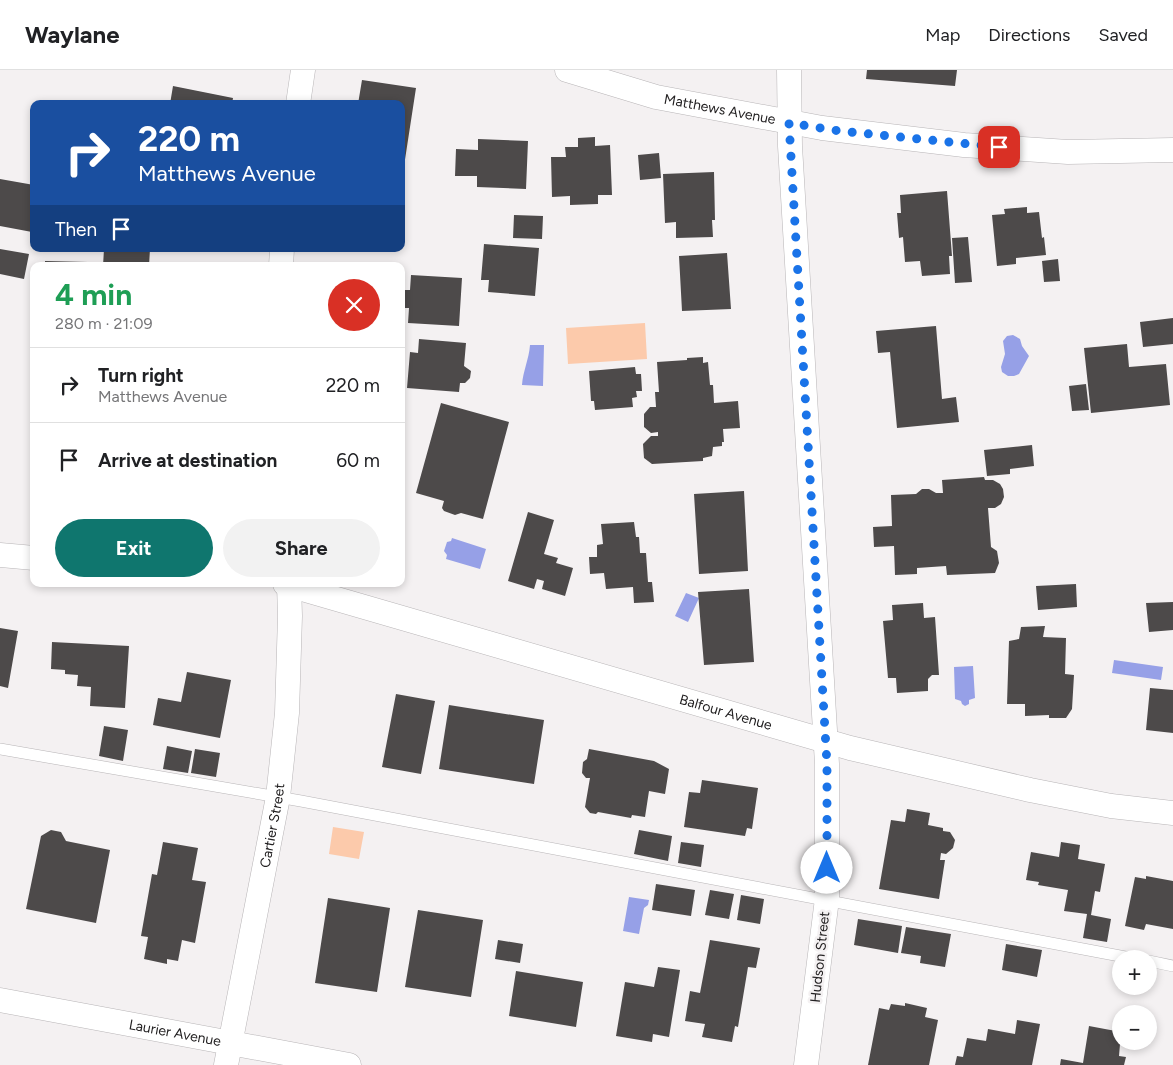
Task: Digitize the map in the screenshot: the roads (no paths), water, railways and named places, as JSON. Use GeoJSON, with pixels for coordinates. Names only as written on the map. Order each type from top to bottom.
{"type":"FeatureCollection","features":[{"type":"Feature","properties":{"kind":"street"},"geometry":{"type":"LineString","coordinates":[[299,100],[303,70]]}},
{"type":"Feature","properties":{"kind":"street","name":"Matthews Avenue"},"geometry":{"type":"LineString","coordinates":[[567,70],[656,97],[822,128],[964,145],[1068,152],[1173,150]]}},
{"type":"Feature","properties":{"kind":"street","name":"Hudson Street"},"geometry":{"type":"LineString","coordinates":[[789,70],[789,123],[827,773],[827,899],[806,1065]]}},
{"type":"Feature","properties":{"kind":"street"},"geometry":{"type":"LineString","coordinates":[[0,555],[30,558]]}},
{"type":"Feature","properties":{"kind":"street","name":"Cartier Street"},"geometry":{"type":"LineString","coordinates":[[229,1054],[278,797],[287,714],[290,616],[287,587]]}},
{"type":"Feature","properties":{"kind":"street","name":"Balfour Avenue"},"geometry":{"type":"LineString","coordinates":[[297,587],[826,742],[1030,790],[1111,806],[1173,813]]}},
{"type":"Feature","properties":{"kind":"street","name":"Laurier Avenue"},"geometry":{"type":"LineString","coordinates":[[0,1000],[229,1054],[349,1065]]}},
{"type":"Feature","properties":{"kind":"lane"},"geometry":{"type":"LineString","coordinates":[[0,749],[278,797],[827,899],[1112,954]]}},
{"type":"Feature","properties":{"kind":"lane"},"geometry":{"type":"LineString","coordinates":[[1157,963],[1173,966]]}},
{"type":"Feature","properties":{"kind":"water"},"geometry":{"type":"Polygon","coordinates":[[[1013,335],[1020,339],[1022,346],[1029,356],[1019,374],[1008,376],[1002,372],[1001,367],[1005,354],[1003,341],[1007,336],[1013,335]]]}},
{"type":"Feature","properties":{"kind":"water"},"geometry":{"type":"Polygon","coordinates":[[[530,345],[544,345],[543,386],[522,385],[530,345]]]}},
{"type":"Feature","properties":{"kind":"water"},"geometry":{"type":"Polygon","coordinates":[[[452,538],[486,549],[480,569],[446,559],[447,555],[444,551],[447,542],[451,541],[452,538]]]}},
{"type":"Feature","properties":{"kind":"water"},"geometry":{"type":"Polygon","coordinates":[[[686,593],[699,598],[688,622],[675,616],[686,593]]]}},
{"type":"Feature","properties":{"kind":"water"},"geometry":{"type":"Polygon","coordinates":[[[1114,660],[1163,667],[1161,680],[1112,673],[1114,660]]]}},
{"type":"Feature","properties":{"kind":"water"},"geometry":{"type":"Polygon","coordinates":[[[973,666],[975,698],[969,700],[969,704],[965,706],[961,701],[955,699],[954,667],[973,666]]]}},
{"type":"Feature","properties":{"kind":"water"},"geometry":{"type":"Polygon","coordinates":[[[629,897],[649,900],[648,905],[644,908],[639,934],[623,931],[629,897]]]}}]}
